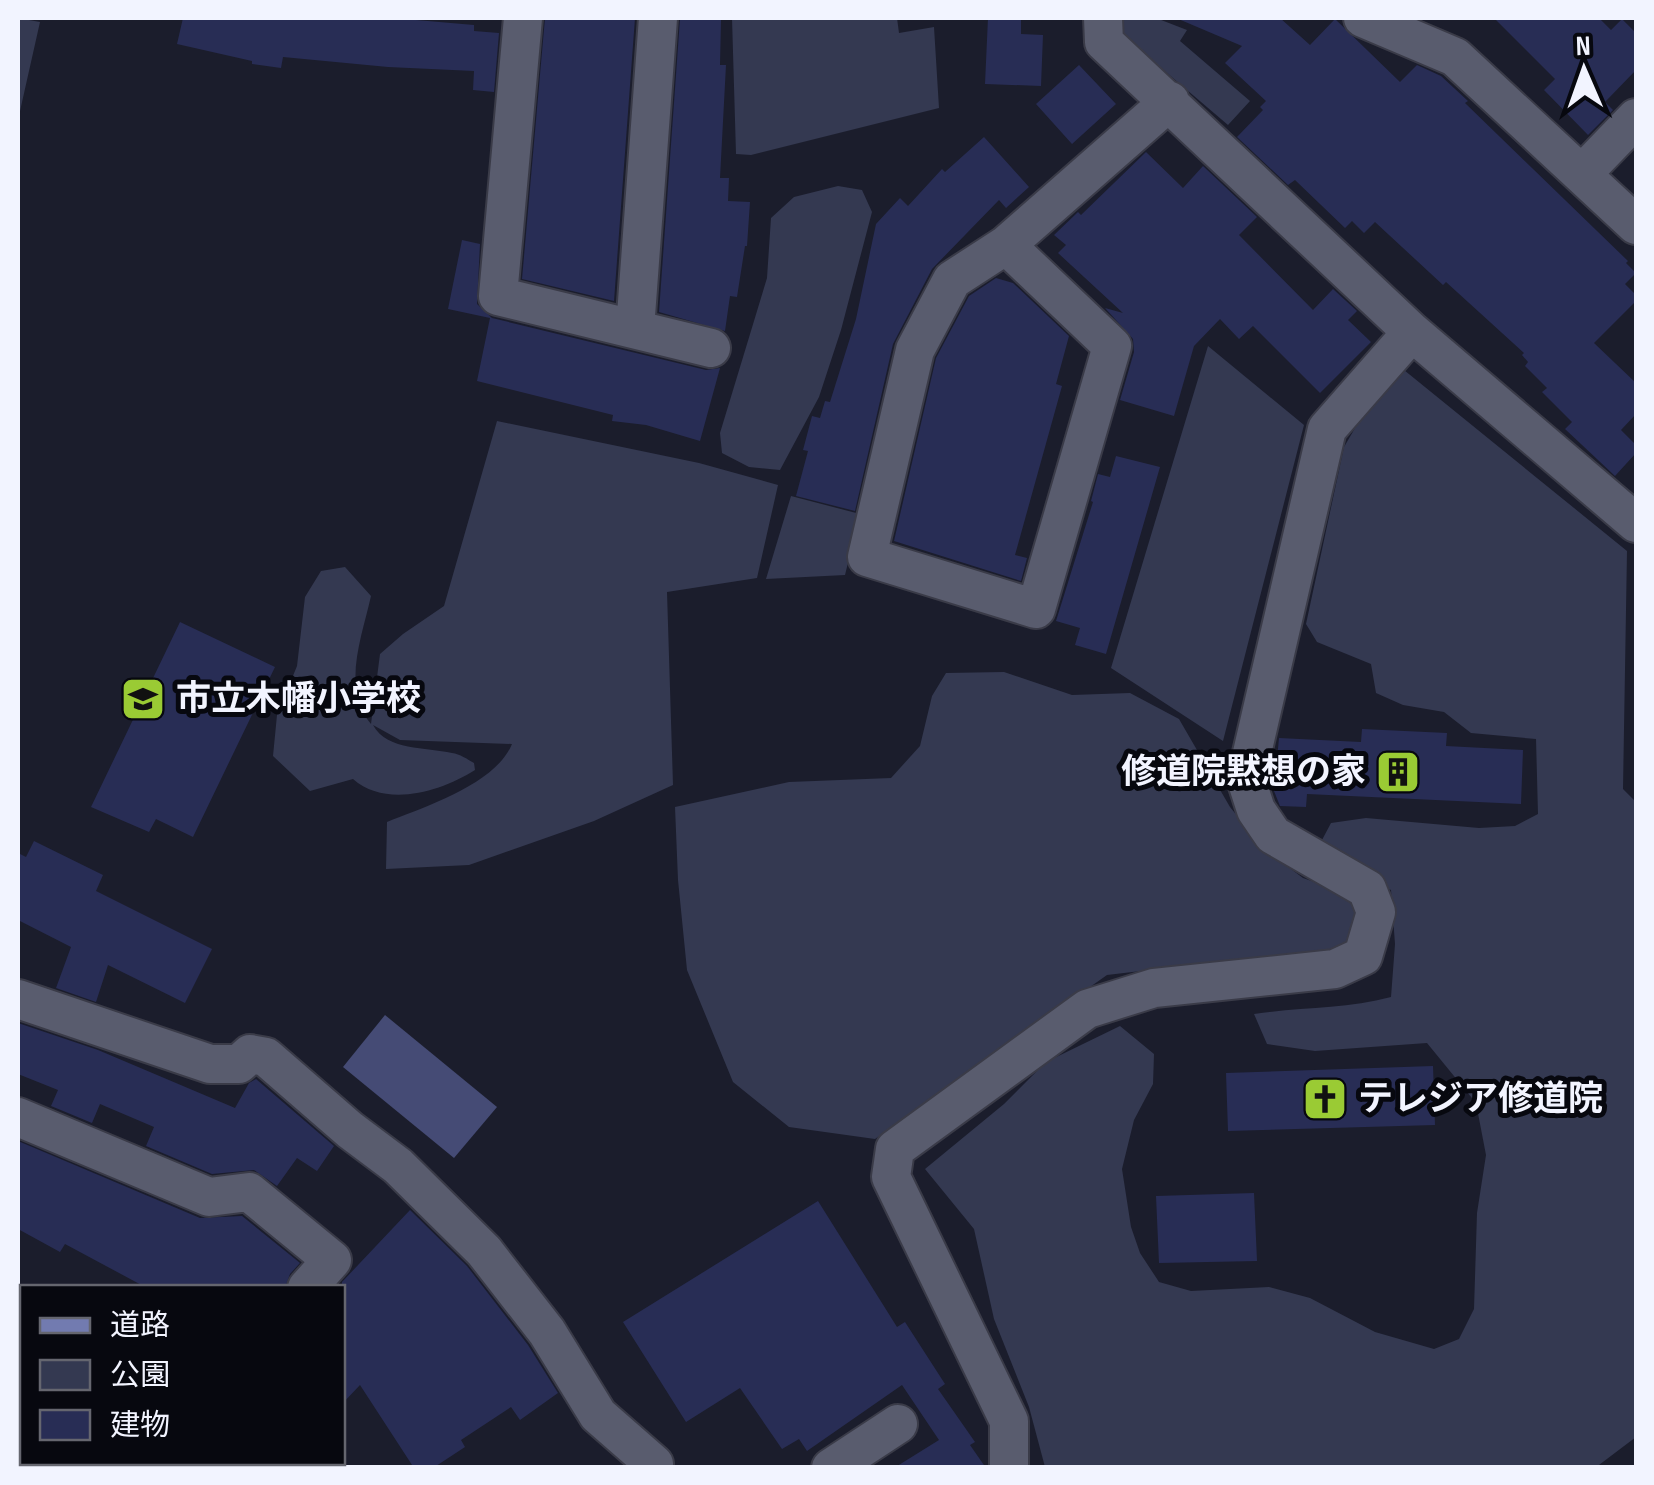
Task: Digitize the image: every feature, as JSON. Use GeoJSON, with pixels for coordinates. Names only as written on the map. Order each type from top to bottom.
{"type":"FeatureCollection","features":[{"type":"Feature","properties":{"kind":"street"},"geometry":{"type":"LineString","coordinates":[[523,18],[498,296],[711,348]]}},
{"type":"Feature","properties":{"kind":"street"},"geometry":{"type":"LineString","coordinates":[[635,329],[658,18]]}},
{"type":"Feature","properties":{"kind":"street"},"geometry":{"type":"LineString","coordinates":[[1103,18],[1104,42],[1412,332],[1636,523]]}},
{"type":"Feature","properties":{"kind":"street"},"geometry":{"type":"LineString","coordinates":[[1363,18],[1456,57],[1636,225]]}},
{"type":"Feature","properties":{"kind":"street"},"geometry":{"type":"LineString","coordinates":[[1006,245],[1112,346],[1036,609],[867,556],[916,350],[952,280],[1006,245],[1170,102]]}},
{"type":"Feature","properties":{"kind":"street"},"geometry":{"type":"LineString","coordinates":[[1582,174],[1636,118]]}},
{"type":"Feature","properties":{"kind":"street"},"geometry":{"type":"LineString","coordinates":[[1009,1467],[1008,1421],[891,1177],[895,1149],[1087,1009],[1154,988],[1336,969],[1363,956],[1376,912],[1367,889],[1274,836],[1256,810],[1246,779],[1327,429],[1412,332]]}},
{"type":"Feature","properties":{"kind":"street"},"geometry":{"type":"LineString","coordinates":[[18,998],[210,1064],[239,1064],[250,1054],[266,1058],[398,1166],[484,1251],[547,1332],[598,1415],[654,1464]]}},
{"type":"Feature","properties":{"kind":"street"},"geometry":{"type":"LineString","coordinates":[[18,1117],[209,1197],[249,1192],[332,1260],[310,1285]]}},
{"type":"Feature","properties":{"kind":"street"},"geometry":{"type":"LineString","coordinates":[[832,1468],[898,1424]]}},
{"type":"Feature","properties":{"kind":"green space"},"geometry":{"type":"Polygon","coordinates":[[[18,18],[40,22],[18,120],[18,18]]]}},
{"type":"Feature","properties":{"kind":"green space"},"geometry":{"type":"Polygon","coordinates":[[[732,18],[897,18],[899,33],[934,27],[939,108],[751,155],[736,154],[732,18]]]}},
{"type":"Feature","properties":{"kind":"green space"},"geometry":{"type":"Polygon","coordinates":[[[1120,18],[1156,18],[1187,30],[1180,41],[1250,101],[1228,125],[1119,32],[1120,18]]]}},
{"type":"Feature","properties":{"kind":"green space"},"geometry":{"type":"Polygon","coordinates":[[[838,186],[862,190],[872,212],[841,330],[819,397],[780,470],[749,467],[722,453],[720,433],[767,278],[771,218],[794,197],[838,186]]]}},
{"type":"Feature","properties":{"kind":"green space"},"geometry":{"type":"Polygon","coordinates":[[[1208,346],[1304,425],[1223,741],[1111,668],[1208,346]]]}},
{"type":"Feature","properties":{"kind":"green space"},"geometry":{"type":"Polygon","coordinates":[[[1404,370],[1627,551],[1623,789],[1636,802],[1636,1437],[1595,1468],[1045,1467],[1029,1407],[994,1319],[974,1229],[925,1169],[1004,1104],[1046,1062],[1120,1026],[1154,1054],[1153,1084],[1134,1120],[1122,1169],[1131,1227],[1140,1253],[1159,1282],[1191,1291],[1269,1287],[1310,1298],[1375,1332],[1434,1349],[1459,1339],[1474,1309],[1477,1213],[1486,1155],[1476,1103],[1427,1043],[1315,1051],[1267,1044],[1254,1014],[1391,997],[1395,944],[1391,890],[1342,863],[1322,840],[1331,823],[1366,818],[1479,828],[1515,826],[1538,814],[1536,739],[1471,733],[1444,712],[1403,705],[1376,693],[1371,664],[1317,642],[1306,624],[1344,447],[1376,392],[1404,370]]]}},
{"type":"Feature","properties":{"kind":"green space"},"geometry":{"type":"Polygon","coordinates":[[[497,421],[699,463],[778,485],[757,578],[667,592],[673,785],[594,821],[469,865],[386,869],[387,822],[475,782],[504,758],[512,744],[400,740],[373,725],[397,744],[461,756],[474,763],[475,770],[446,785],[413,794],[381,793],[353,779],[310,791],[273,756],[277,715],[297,666],[305,597],[321,571],[345,567],[371,596],[355,678],[362,710],[371,724],[380,654],[444,606],[497,421]]]}},
{"type":"Feature","properties":{"kind":"green space"},"geometry":{"type":"Polygon","coordinates":[[[791,496],[860,514],[845,575],[766,579],[791,496]]]}},
{"type":"Feature","properties":{"kind":"green space"},"geometry":{"type":"Polygon","coordinates":[[[1004,672],[1072,695],[1130,693],[1179,719],[1230,807],[1263,848],[1303,878],[1349,894],[1361,932],[1340,958],[1200,964],[1107,975],[875,1139],[789,1127],[733,1082],[687,970],[675,807],[789,782],[891,778],[920,746],[932,696],[946,673],[1004,672]]]}},
{"type":"Feature","properties":{"kind":"shaded area"},"geometry":{"type":"Polygon","coordinates":[[[385,1015],[497,1107],[454,1158],[343,1067],[385,1015]]]}},
{"type":"Feature","properties":{"kind":"building"},"geometry":{"type":"Polygon","coordinates":[[[183,18],[393,18],[474,25],[474,31],[499,33],[494,92],[473,90],[474,71],[283,57],[281,68],[252,64],[177,44],[183,18]]]}},
{"type":"Feature","properties":{"kind":"building"},"geometry":{"type":"Polygon","coordinates":[[[545,18],[635,18],[614,301],[522,279],[545,18]]]}},
{"type":"Feature","properties":{"kind":"building"},"geometry":{"type":"Polygon","coordinates":[[[988,18],[1021,18],[1021,34],[1043,35],[1041,86],[985,84],[988,18]]]}},
{"type":"Feature","properties":{"kind":"building"},"geometry":{"type":"Polygon","coordinates":[[[1176,18],[1280,18],[1310,45],[1335,19],[1400,82],[1417,65],[1441,76],[1628,261],[1636,273],[1625,284],[1636,295],[1636,301],[1594,343],[1636,383],[1636,414],[1621,430],[1636,445],[1636,453],[1615,476],[1565,429],[1572,422],[1542,392],[1547,388],[1525,366],[1528,362],[1524,353],[1446,282],[1443,285],[1375,222],[1364,233],[1352,221],[1345,228],[1295,180],[1288,185],[1237,137],[1263,110],[1260,107],[1266,101],[1225,63],[1242,46],[1176,18]]]}},
{"type":"Feature","properties":{"kind":"building"},"geometry":{"type":"Polygon","coordinates":[[[1494,18],[1599,18],[1611,30],[1622,19],[1636,33],[1636,70],[1605,102],[1613,110],[1588,135],[1544,90],[1555,79],[1494,18]]]}},
{"type":"Feature","properties":{"kind":"building"},"geometry":{"type":"Polygon","coordinates":[[[680,19],[721,20],[720,65],[726,65],[720,178],[729,178],[728,201],[750,202],[747,246],[737,297],[730,296],[725,331],[659,312],[680,19]]]}},
{"type":"Feature","properties":{"kind":"building"},"geometry":{"type":"Polygon","coordinates":[[[1079,65],[1116,104],[1072,144],[1036,104],[1079,65]]]}},
{"type":"Feature","properties":{"kind":"building"},"geometry":{"type":"Polygon","coordinates":[[[984,137],[1029,187],[1006,208],[999,200],[932,269],[893,344],[855,511],[796,496],[812,416],[820,418],[825,401],[830,402],[856,319],[876,224],[900,198],[908,206],[942,169],[945,172],[984,137]]]}},
{"type":"Feature","properties":{"kind":"building"},"geometry":{"type":"Polygon","coordinates":[[[1146,152],[1183,188],[1203,166],[1257,217],[1239,235],[1313,310],[1333,289],[1357,311],[1348,320],[1371,342],[1320,393],[1253,326],[1239,339],[1220,319],[1194,346],[1174,416],[1120,400],[1134,352],[1133,339],[1105,308],[1123,313],[1058,253],[1066,245],[1054,235],[1078,212],[1081,215],[1146,152]]]}},
{"type":"Feature","properties":{"kind":"building"},"geometry":{"type":"Polygon","coordinates":[[[462,240],[480,244],[477,304],[492,318],[706,370],[720,368],[700,441],[646,425],[612,421],[613,415],[477,381],[490,318],[448,309],[462,240]]]}},
{"type":"Feature","properties":{"kind":"building"},"geometry":{"type":"Polygon","coordinates":[[[996,278],[1013,283],[1069,336],[1056,384],[1062,386],[1015,555],[1027,558],[1021,581],[894,541],[936,358],[969,296],[996,278]]]}},
{"type":"Feature","properties":{"kind":"building"},"geometry":{"type":"Polygon","coordinates":[[[1116,456],[1160,467],[1106,654],[1075,645],[1080,628],[1056,621],[1098,474],[1110,477],[1116,456]]]}},
{"type":"Feature","properties":{"kind":"building"},"geometry":{"type":"Polygon","coordinates":[[[180,622],[275,667],[193,837],[156,819],[149,832],[91,807],[180,622]]]}},
{"type":"Feature","properties":{"kind":"building","name":"修道院黙想の家"},"geometry":{"type":"Polygon","coordinates":[[[1362,729],[1447,733],[1446,746],[1523,750],[1521,804],[1307,794],[1306,807],[1280,806],[1274,791],[1279,738],[1361,742],[1362,729]]]}},
{"type":"Feature","properties":{"kind":"building"},"geometry":{"type":"Polygon","coordinates":[[[34,841],[103,875],[96,891],[212,949],[185,1003],[108,965],[96,1002],[56,988],[71,947],[18,920],[18,853],[26,857],[34,841]]]}},
{"type":"Feature","properties":{"kind":"building"},"geometry":{"type":"Polygon","coordinates":[[[18,1023],[98,1050],[235,1108],[249,1083],[256,1079],[334,1146],[317,1171],[297,1158],[277,1186],[254,1170],[212,1174],[146,1146],[154,1127],[100,1104],[92,1123],[51,1106],[58,1090],[18,1074],[18,1023]]]}},
{"type":"Feature","properties":{"kind":"building"},"geometry":{"type":"Polygon","coordinates":[[[1433,1066],[1435,1125],[1228,1131],[1226,1073],[1433,1066]]]}},
{"type":"Feature","properties":{"kind":"building"},"geometry":{"type":"Polygon","coordinates":[[[18,1141],[200,1218],[242,1216],[300,1263],[286,1285],[141,1285],[65,1244],[60,1252],[18,1229],[18,1141]]]}},
{"type":"Feature","properties":{"kind":"building"},"geometry":{"type":"Polygon","coordinates":[[[1254,1193],[1257,1261],[1159,1263],[1156,1196],[1254,1193]]]}},
{"type":"Feature","properties":{"kind":"building"},"geometry":{"type":"Polygon","coordinates":[[[818,1201],[897,1327],[905,1322],[945,1384],[938,1389],[975,1442],[970,1445],[986,1468],[894,1468],[939,1440],[902,1385],[807,1451],[799,1439],[782,1449],[740,1388],[686,1422],[623,1322],[818,1201]]]}},
{"type":"Feature","properties":{"kind":"building"},"geometry":{"type":"Polygon","coordinates":[[[410,1210],[467,1266],[528,1345],[558,1393],[520,1420],[511,1407],[461,1440],[465,1447],[433,1468],[414,1468],[360,1385],[345,1401],[342,1282],[410,1210]]]}},
{"type":"Feature","properties":{"kind":"waterway"},"geometry":{"type":"LineString","coordinates":[[148,1465],[153,1468]]}},
{"type":"Feature","properties":{"kind":"place","name":"市立木幡小学校"},"geometry":{"type":"Point","coordinates":[143,699]}},
{"type":"Feature","properties":{"kind":"place","name":"修道院黙想の家"},"geometry":{"type":"Point","coordinates":[1398,772]}},
{"type":"Feature","properties":{"kind":"place","name":"テレジア修道院"},"geometry":{"type":"Point","coordinates":[1325,1099]}}]}
